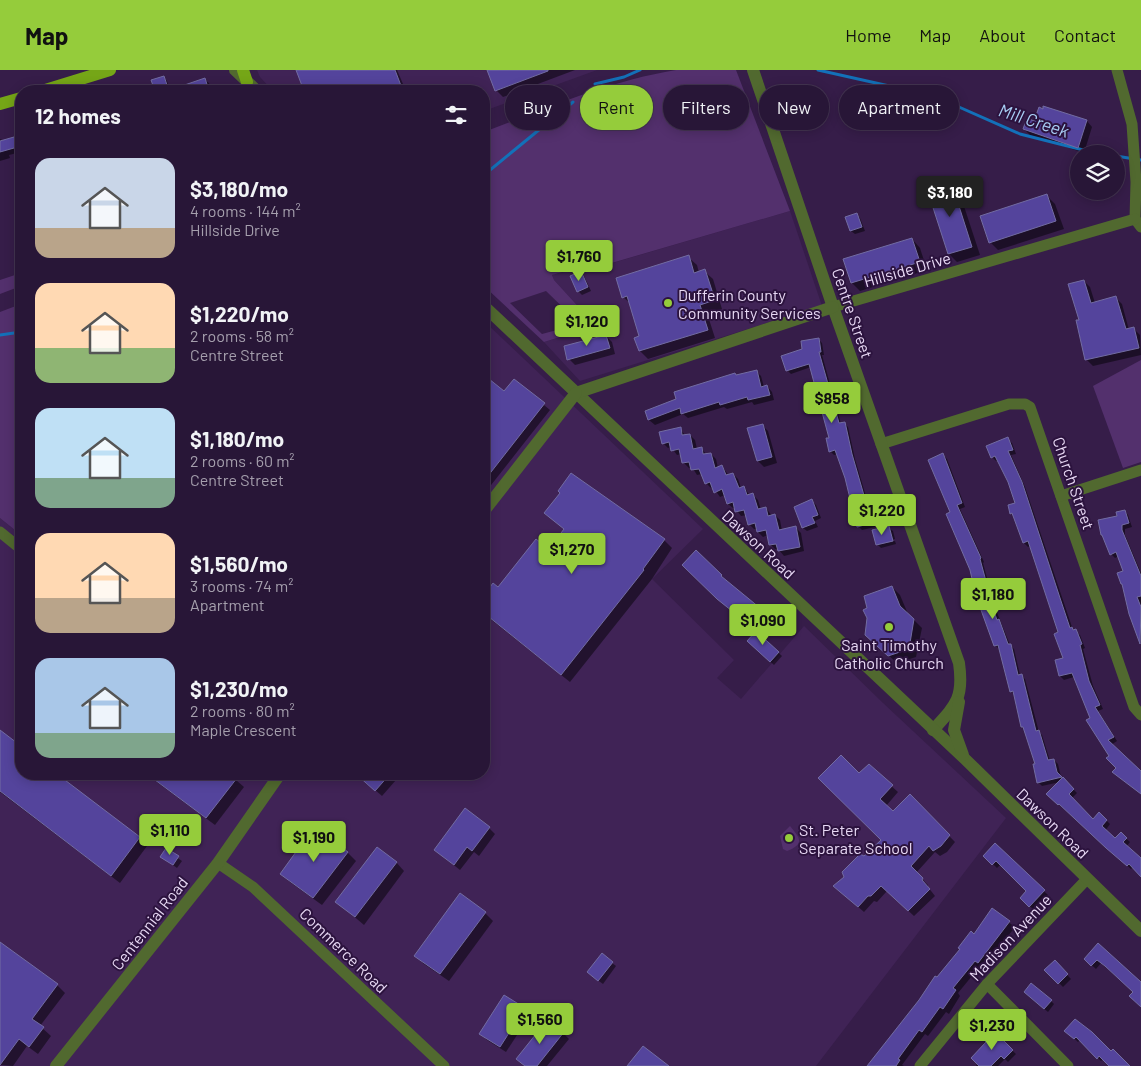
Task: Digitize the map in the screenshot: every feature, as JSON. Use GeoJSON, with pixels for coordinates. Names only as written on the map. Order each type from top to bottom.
{"type":"FeatureCollection","features":[{"type":"Feature","properties":{"kind":"main road"},"geometry":{"type":"LineString","coordinates":[[61,85],[110,70]]}},
{"type":"Feature","properties":{"kind":"main road"},"geometry":{"type":"LineString","coordinates":[[0,104],[15,100]]}},
{"type":"Feature","properties":{"kind":"street"},"geometry":{"type":"LineString","coordinates":[[235,70],[245,76]]}},
{"type":"Feature","properties":{"kind":"street","name":"Centre Street"},"geometry":{"type":"LineString","coordinates":[[753,70],[833,307],[959,663],[961,692],[954,730],[965,759]]}},
{"type":"Feature","properties":{"kind":"street"},"geometry":{"type":"LineString","coordinates":[[1117,70],[1132,124],[1138,223]]}},
{"type":"Feature","properties":{"kind":"street","name":"Hillside Drive"},"geometry":{"type":"LineString","coordinates":[[576,393],[833,307],[1138,223]]}},
{"type":"Feature","properties":{"kind":"street","name":"Dawson Road"},"geometry":{"type":"LineString","coordinates":[[490,312],[965,759],[1141,931]]}},
{"type":"Feature","properties":{"kind":"street"},"geometry":{"type":"LineString","coordinates":[[490,503],[576,393]]}},
{"type":"Feature","properties":{"kind":"street","name":"Church Street"},"geometry":{"type":"LineString","coordinates":[[882,444],[1009,404],[1025,404],[1030,407],[1134,707],[1141,715]]}},
{"type":"Feature","properties":{"kind":"street"},"geometry":{"type":"LineString","coordinates":[[1061,496],[1141,470]]}},
{"type":"Feature","properties":{"kind":"street"},"geometry":{"type":"LineString","coordinates":[[0,532],[15,544]]}},
{"type":"Feature","properties":{"kind":"street"},"geometry":{"type":"LineString","coordinates":[[933,730],[952,708],[961,692]]}},
{"type":"Feature","properties":{"kind":"street","name":"Centennial Road"},"geometry":{"type":"LineString","coordinates":[[56,1066],[218,863],[276,780]]}},
{"type":"Feature","properties":{"kind":"street","name":"Commerce Road"},"geometry":{"type":"LineString","coordinates":[[218,863],[253,886],[444,1066]]}},
{"type":"Feature","properties":{"kind":"street","name":"Madison Avenue"},"geometry":{"type":"LineString","coordinates":[[920,1066],[987,984],[1088,879]]}},
{"type":"Feature","properties":{"kind":"street"},"geometry":{"type":"LineString","coordinates":[[987,984],[1068,1066]]}},
{"type":"Feature","properties":{"kind":"shaded area"},"geometry":{"type":"Polygon","coordinates":[[[257,70],[597,70],[556,85],[505,85],[505,103],[490,109],[490,85],[267,85],[260,77],[257,70]]]}},
{"type":"Feature","properties":{"kind":"shaded area"},"geometry":{"type":"Polygon","coordinates":[[[676,70],[736,70],[742,85],[663,85],[663,130],[749,130],[749,104],[790,211],[591,269],[590,264],[552,275],[554,280],[596,326],[544,342],[490,292],[490,130],[505,124],[505,130],[570,130],[570,99],[580,96],[580,130],[653,130],[653,85],[613,85],[676,70]],[[546,291],[510,303],[542,334],[579,323],[546,291]]]}},
{"type":"Feature","properties":{"kind":"shaded area"},"geometry":{"type":"Polygon","coordinates":[[[790,211],[822,306],[580,381],[544,342],[596,326],[554,280],[552,275],[590,264],[592,269],[790,211]]]}},
{"type":"Feature","properties":{"kind":"shaded area"},"geometry":{"type":"Polygon","coordinates":[[[15,275],[15,288],[0,294],[0,280],[15,275]]]}},
{"type":"Feature","properties":{"kind":"shaded area"},"geometry":{"type":"Polygon","coordinates":[[[15,306],[15,530],[0,518],[0,312],[15,306]]]}},
{"type":"Feature","properties":{"kind":"shaded area"},"geometry":{"type":"Polygon","coordinates":[[[490,327],[703,529],[652,579],[734,660],[717,678],[741,699],[804,626],[1006,818],[816,1066],[0,1066],[0,518],[15,530],[15,780],[490,780],[490,327]]]}},
{"type":"Feature","properties":{"kind":"shaded area"},"geometry":{"type":"Polygon","coordinates":[[[1141,360],[1141,462],[1123,468],[1093,386],[1141,360]]]}},
{"type":"Feature","properties":{"kind":"shaded area"},"geometry":{"type":"Polygon","coordinates":[[[790,826],[799,840],[796,846],[787,851],[783,849],[780,836],[790,826]]]}},
{"type":"Feature","properties":{"kind":"building"},"geometry":{"type":"Polygon","coordinates":[[[296,70],[395,70],[401,85],[302,85],[296,70]]]}},
{"type":"Feature","properties":{"kind":"building"},"geometry":{"type":"Polygon","coordinates":[[[487,70],[548,70],[511,85],[505,85],[505,87],[495,91],[487,70]]]}},
{"type":"Feature","properties":{"kind":"building"},"geometry":{"type":"Polygon","coordinates":[[[164,76],[167,85],[153,85],[151,80],[164,76]]]}},
{"type":"Feature","properties":{"kind":"building"},"geometry":{"type":"Polygon","coordinates":[[[205,78],[207,85],[185,85],[205,78]]]}},
{"type":"Feature","properties":{"kind":"building"},"geometry":{"type":"Polygon","coordinates":[[[1043,106],[1087,120],[1079,145],[1070,145],[1023,129],[1027,118],[1034,121],[1039,107],[1043,109],[1043,106]]]}},
{"type":"Feature","properties":{"kind":"building"},"geometry":{"type":"Polygon","coordinates":[[[15,137],[15,148],[0,152],[0,141],[15,137]]]}},
{"type":"Feature","properties":{"kind":"building"},"geometry":{"type":"Polygon","coordinates":[[[951,181],[972,247],[948,254],[927,189],[951,181]]]}},
{"type":"Feature","properties":{"kind":"building"},"geometry":{"type":"Polygon","coordinates":[[[1047,194],[1056,221],[989,243],[980,216],[1047,194]]]}},
{"type":"Feature","properties":{"kind":"building"},"geometry":{"type":"Polygon","coordinates":[[[857,213],[862,227],[850,231],[845,217],[857,213]]]}},
{"type":"Feature","properties":{"kind":"building"},"geometry":{"type":"Polygon","coordinates":[[[912,238],[920,262],[851,283],[843,259],[912,238]]]}},
{"type":"Feature","properties":{"kind":"building","name":"Dufferin County Community Services"},"geometry":{"type":"Polygon","coordinates":[[[689,255],[694,273],[705,269],[715,300],[700,305],[708,330],[639,351],[634,338],[639,336],[627,296],[622,298],[616,278],[689,255]]]}},
{"type":"Feature","properties":{"kind":"building"},"geometry":{"type":"Polygon","coordinates":[[[581,271],[588,287],[577,292],[570,276],[581,271]]]}},
{"type":"Feature","properties":{"kind":"building"},"geometry":{"type":"Polygon","coordinates":[[[1084,280],[1091,303],[1116,296],[1126,329],[1134,327],[1139,348],[1085,360],[1076,320],[1079,320],[1068,284],[1084,280]]]}},
{"type":"Feature","properties":{"kind":"building"},"geometry":{"type":"Polygon","coordinates":[[[606,335],[610,348],[567,360],[564,346],[606,335]]]}},
{"type":"Feature","properties":{"kind":"building"},"geometry":{"type":"Polygon","coordinates":[[[819,338],[821,352],[819,352],[839,423],[845,422],[852,454],[872,523],[857,527],[845,478],[835,450],[829,452],[826,438],[829,438],[809,364],[786,371],[781,356],[802,349],[801,341],[819,338]]]}},
{"type":"Feature","properties":{"kind":"building"},"geometry":{"type":"Polygon","coordinates":[[[757,370],[761,387],[767,385],[770,395],[748,400],[747,397],[720,405],[719,402],[681,414],[680,408],[648,420],[645,411],[676,399],[674,392],[735,373],[736,375],[757,370]]]}},
{"type":"Feature","properties":{"kind":"building"},"geometry":{"type":"Polygon","coordinates":[[[514,379],[545,403],[490,473],[490,380],[504,391],[514,379]]]}},
{"type":"Feature","properties":{"kind":"building"},"geometry":{"type":"Polygon","coordinates":[[[763,424],[772,457],[757,461],[747,428],[763,424]]]}},
{"type":"Feature","properties":{"kind":"building"},"geometry":{"type":"Polygon","coordinates":[[[681,427],[682,435],[690,434],[693,449],[702,447],[703,454],[711,453],[715,468],[722,465],[726,475],[733,473],[739,488],[744,486],[747,495],[753,493],[758,509],[766,507],[768,516],[775,514],[779,530],[796,526],[800,547],[778,551],[776,544],[769,545],[766,530],[757,532],[755,523],[748,525],[744,510],[735,512],[733,502],[727,504],[722,489],[714,493],[710,482],[705,484],[699,469],[691,470],[689,462],[682,463],[679,449],[671,451],[669,442],[662,444],[659,432],[681,427]]]}},
{"type":"Feature","properties":{"kind":"building"},"geometry":{"type":"Polygon","coordinates":[[[1008,437],[1013,450],[1008,451],[1022,482],[1070,628],[1076,629],[1082,644],[1080,645],[1089,681],[1100,705],[1095,707],[1114,737],[1108,740],[1141,771],[1141,794],[1112,772],[1116,768],[1106,758],[1109,756],[1086,720],[1090,718],[1072,673],[1059,676],[1055,660],[1063,658],[1054,634],[1058,632],[1028,541],[1023,543],[1012,513],[1010,514],[1008,505],[1015,503],[1008,482],[995,456],[991,458],[986,446],[1008,437]]]}},
{"type":"Feature","properties":{"kind":"building"},"geometry":{"type":"Polygon","coordinates":[[[943,453],[962,503],[957,505],[981,558],[987,585],[985,586],[997,620],[999,619],[1008,644],[1011,644],[1018,675],[1022,674],[1036,731],[1039,730],[1048,760],[1054,759],[1057,772],[1062,777],[1037,783],[1033,764],[1035,764],[1023,727],[1021,727],[1013,691],[1010,692],[998,645],[994,646],[976,596],[970,570],[946,514],[950,512],[928,460],[943,453]]]}},
{"type":"Feature","properties":{"kind":"building"},"geometry":{"type":"Polygon","coordinates":[[[571,473],[665,539],[644,570],[561,675],[490,618],[490,587],[493,583],[498,587],[536,539],[549,549],[564,529],[544,513],[560,493],[558,491],[571,473]]]}},
{"type":"Feature","properties":{"kind":"building"},"geometry":{"type":"Polygon","coordinates":[[[812,499],[818,515],[812,517],[815,523],[802,528],[794,507],[812,499]]]}},
{"type":"Feature","properties":{"kind":"building"},"geometry":{"type":"Polygon","coordinates":[[[1125,510],[1129,523],[1122,525],[1122,530],[1141,576],[1141,596],[1137,597],[1141,607],[1140,644],[1117,573],[1123,571],[1116,552],[1110,555],[1101,535],[1098,520],[1117,516],[1116,512],[1125,510]]]}},
{"type":"Feature","properties":{"kind":"building"},"geometry":{"type":"Polygon","coordinates":[[[889,526],[893,541],[876,545],[872,530],[889,526]]]}},
{"type":"Feature","properties":{"kind":"building"},"geometry":{"type":"Polygon","coordinates":[[[696,550],[721,576],[760,608],[747,623],[717,599],[682,565],[696,550]]]}},
{"type":"Feature","properties":{"kind":"building","name":"Saint Timothy Catholic Church"},"geometry":{"type":"Polygon","coordinates":[[[892,586],[900,606],[914,619],[909,649],[888,656],[865,635],[867,618],[863,610],[867,608],[864,596],[892,586]]]}},
{"type":"Feature","properties":{"kind":"building"},"geometry":{"type":"Polygon","coordinates":[[[756,631],[779,652],[770,662],[747,641],[756,631]]]}},
{"type":"Feature","properties":{"kind":"building"},"geometry":{"type":"Polygon","coordinates":[[[0,730],[15,741],[15,780],[65,780],[140,837],[111,876],[0,791],[0,730]]]}},
{"type":"Feature","properties":{"kind":"building"},"geometry":{"type":"Polygon","coordinates":[[[841,755],[859,773],[869,764],[893,785],[880,799],[893,811],[910,794],[950,835],[941,846],[933,851],[929,846],[911,866],[923,878],[922,880],[930,889],[908,911],[881,886],[858,907],[833,886],[844,877],[842,872],[860,854],[864,856],[881,840],[818,778],[841,755]]]}},
{"type":"Feature","properties":{"kind":"building"},"geometry":{"type":"Polygon","coordinates":[[[1063,777],[1074,789],[1069,794],[1093,819],[1099,812],[1107,820],[1102,826],[1115,838],[1121,832],[1127,838],[1123,842],[1141,858],[1141,877],[1129,864],[1127,866],[1046,794],[1063,777]]]}},
{"type":"Feature","properties":{"kind":"building"},"geometry":{"type":"Polygon","coordinates":[[[155,780],[235,780],[206,818],[155,780]]]}},
{"type":"Feature","properties":{"kind":"building"},"geometry":{"type":"Polygon","coordinates":[[[363,780],[385,780],[375,791],[363,780]]]}},
{"type":"Feature","properties":{"kind":"building"},"geometry":{"type":"Polygon","coordinates":[[[465,808],[490,827],[472,851],[467,847],[454,865],[434,850],[465,808]]]}},
{"type":"Feature","properties":{"kind":"building"},"geometry":{"type":"Polygon","coordinates":[[[314,827],[348,852],[313,898],[280,874],[314,827]]]}},
{"type":"Feature","properties":{"kind":"building"},"geometry":{"type":"Polygon","coordinates":[[[995,843],[1045,890],[1029,907],[1020,898],[1026,891],[996,861],[992,865],[983,856],[995,843]]]}},
{"type":"Feature","properties":{"kind":"building"},"geometry":{"type":"Polygon","coordinates":[[[377,847],[397,862],[355,917],[335,902],[377,847]]]}},
{"type":"Feature","properties":{"kind":"building"},"geometry":{"type":"Polygon","coordinates":[[[166,848],[179,856],[173,865],[160,857],[166,848]]]}},
{"type":"Feature","properties":{"kind":"building"},"geometry":{"type":"Polygon","coordinates":[[[460,893],[486,912],[440,974],[414,956],[460,893]]]}},
{"type":"Feature","properties":{"kind":"building"},"geometry":{"type":"Polygon","coordinates":[[[992,908],[1010,921],[978,963],[975,961],[953,988],[956,990],[943,1009],[940,1007],[922,1032],[919,1030],[898,1059],[900,1060],[896,1066],[867,1066],[919,1000],[935,976],[937,977],[960,949],[958,948],[971,931],[974,934],[992,908]]]}},
{"type":"Feature","properties":{"kind":"building"},"geometry":{"type":"Polygon","coordinates":[[[0,942],[58,984],[32,1019],[44,1027],[29,1047],[19,1039],[0,1065],[0,942]]]}},
{"type":"Feature","properties":{"kind":"building"},"geometry":{"type":"Polygon","coordinates":[[[1098,943],[1141,982],[1141,1007],[1129,996],[1133,992],[1105,966],[1097,960],[1091,966],[1084,959],[1098,943]]]}},
{"type":"Feature","properties":{"kind":"building"},"geometry":{"type":"Polygon","coordinates":[[[602,953],[613,962],[598,981],[587,972],[602,953]]]}},
{"type":"Feature","properties":{"kind":"building"},"geometry":{"type":"Polygon","coordinates":[[[1055,960],[1068,974],[1058,984],[1044,970],[1055,960]]]}},
{"type":"Feature","properties":{"kind":"building"},"geometry":{"type":"Polygon","coordinates":[[[1031,983],[1052,1000],[1044,1009],[1024,992],[1031,983]]]}},
{"type":"Feature","properties":{"kind":"building"},"geometry":{"type":"Polygon","coordinates":[[[504,995],[525,1008],[500,1047],[479,1034],[504,995]]]}},
{"type":"Feature","properties":{"kind":"building"},"geometry":{"type":"Polygon","coordinates":[[[548,1019],[564,1032],[537,1066],[525,1066],[516,1059],[548,1019]]]}},
{"type":"Feature","properties":{"kind":"building"},"geometry":{"type":"Polygon","coordinates":[[[1075,1019],[1092,1032],[1111,1051],[1113,1049],[1130,1066],[1109,1066],[1099,1056],[1097,1059],[1076,1037],[1074,1039],[1064,1031],[1075,1019]]]}},
{"type":"Feature","properties":{"kind":"building"},"geometry":{"type":"Polygon","coordinates":[[[993,1030],[1013,1050],[1004,1059],[1001,1056],[991,1066],[979,1066],[971,1058],[986,1042],[984,1039],[993,1030]]]}},
{"type":"Feature","properties":{"kind":"building"},"geometry":{"type":"Polygon","coordinates":[[[643,1046],[669,1066],[627,1066],[643,1046]]]}},
{"type":"Feature","properties":{"kind":"waterway","name":"Mill Creek"},"geometry":{"type":"LineString","coordinates":[[595,84],[624,77],[640,70]]}},
{"type":"Feature","properties":{"kind":"waterway","name":"Mill Creek"},"geometry":{"type":"LineString","coordinates":[[818,70],[934,96],[1020,134],[1070,147]]}},
{"type":"Feature","properties":{"kind":"waterway","name":"Mill Creek"},"geometry":{"type":"LineString","coordinates":[[490,170],[573,102]]}},
{"type":"Feature","properties":{"kind":"waterway","name":"Mill Creek"},"geometry":{"type":"LineString","coordinates":[[1125,157],[1141,160]]}},
{"type":"Feature","properties":{"kind":"waterway","name":"Mill Creek"},"geometry":{"type":"LineString","coordinates":[[0,335],[15,333]]}},
{"type":"Feature","properties":{"kind":"place","name":"Dufferin County Community Services"},"geometry":{"type":"Point","coordinates":[668,303]}},
{"type":"Feature","properties":{"kind":"place","name":"Saint Timothy Catholic Church"},"geometry":{"type":"Point","coordinates":[889,627]}},
{"type":"Feature","properties":{"kind":"place","name":"St. Peter Separate School"},"geometry":{"type":"Point","coordinates":[789,838]}}]}
